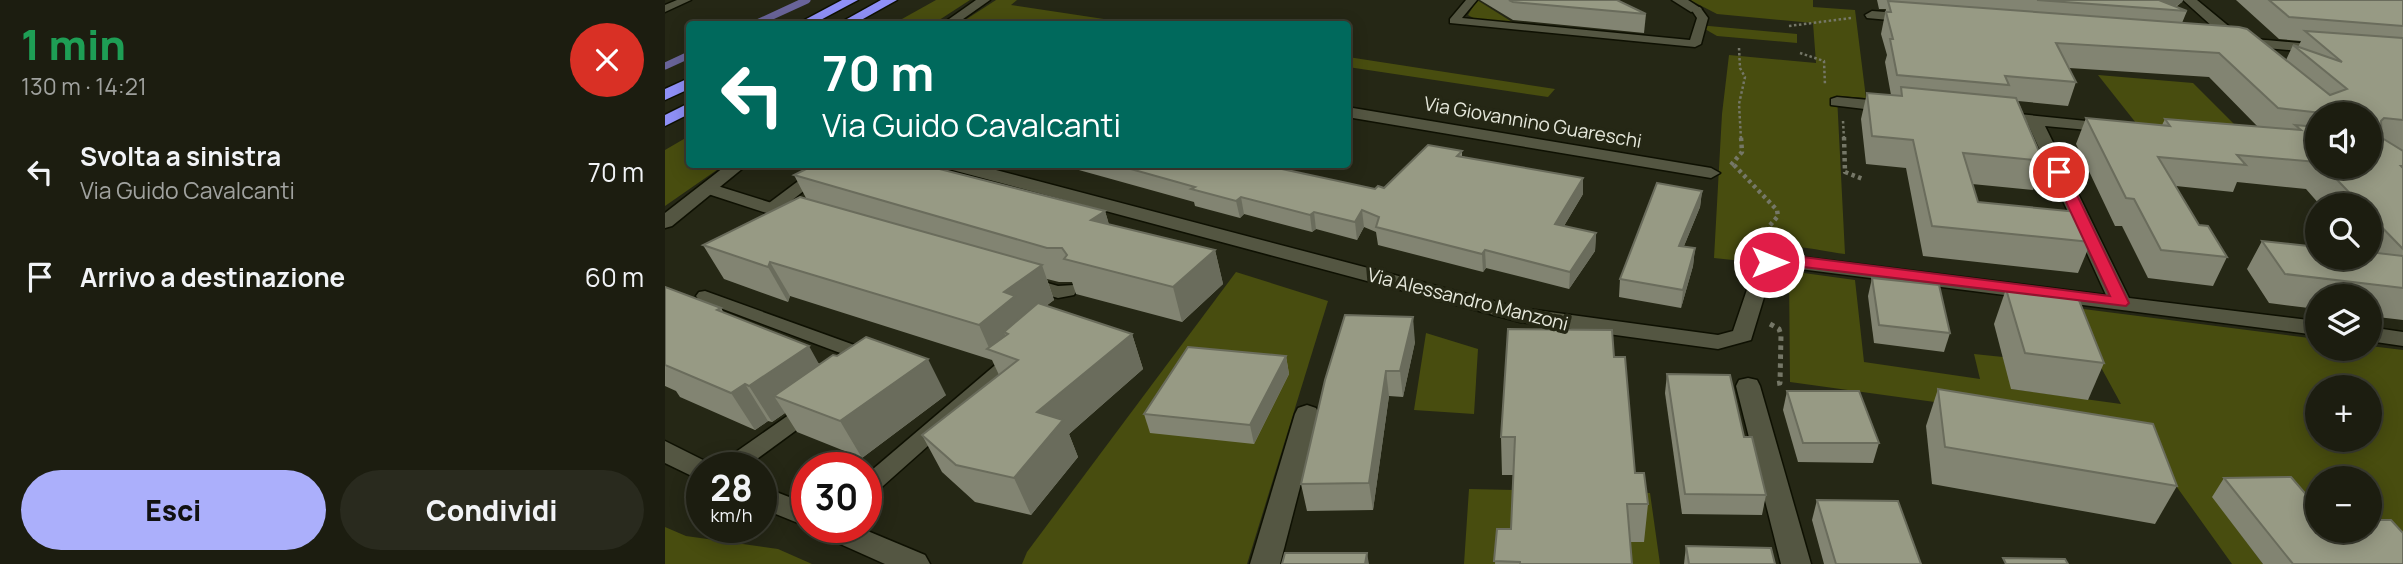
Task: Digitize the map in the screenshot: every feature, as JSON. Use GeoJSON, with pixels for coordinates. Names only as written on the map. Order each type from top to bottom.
{"type":"FeatureCollection","features":[{"type":"Feature","properties":{"kind":"highway"},"geometry":{"type":"LineString","coordinates":[[810,21],[852,0]]}},
{"type":"Feature","properties":{"kind":"highway"},"geometry":{"type":"LineString","coordinates":[[851,21],[891,0]]}},
{"type":"Feature","properties":{"kind":"highway"},"geometry":{"type":"LineString","coordinates":[[665,95],[686,84]]}},
{"type":"Feature","properties":{"kind":"highway"},"geometry":{"type":"LineString","coordinates":[[665,121],[686,110]]}},
{"type":"Feature","properties":{"kind":"street"},"geometry":{"type":"LineString","coordinates":[[953,21],[985,0]]}},
{"type":"Feature","properties":{"kind":"street"},"geometry":{"type":"LineString","coordinates":[[1678,0],[1696,9]]}},
{"type":"Feature","properties":{"kind":"street"},"geometry":{"type":"LineString","coordinates":[[2189,0],[2255,56]]}},
{"type":"Feature","properties":{"kind":"street"},"geometry":{"type":"LineString","coordinates":[[1873,15],[1927,19]]}},
{"type":"Feature","properties":{"kind":"street"},"geometry":{"type":"LineString","coordinates":[[2212,40],[2335,50]]}},
{"type":"Feature","properties":{"kind":"street"},"geometry":{"type":"LineString","coordinates":[[1839,102],[1905,108]]}},
{"type":"Feature","properties":{"kind":"street","name":"Via Giovannino Guareschi"},"geometry":{"type":"LineString","coordinates":[[1351,113],[1711,173]]}},
{"type":"Feature","properties":{"kind":"street"},"geometry":{"type":"LineString","coordinates":[[1982,115],[2129,129]]}},
{"type":"Feature","properties":{"kind":"street"},"geometry":{"type":"LineString","coordinates":[[2034,120],[2121,303]]}},
{"type":"Feature","properties":{"kind":"street"},"geometry":{"type":"LineString","coordinates":[[665,222],[735,168]]}},
{"type":"Feature","properties":{"kind":"street","name":"Via Alessandro Manzoni"},"geometry":{"type":"LineString","coordinates":[[966,168],[1520,315],[1575,325],[1718,342],[1728,342],[1743,335],[1762,270],[1769,262],[1777,260],[2305,326]]}},
{"type":"Feature","properties":{"kind":"street"},"geometry":{"type":"LineString","coordinates":[[708,188],[823,224]]}},
{"type":"Feature","properties":{"kind":"street"},"geometry":{"type":"LineString","coordinates":[[1007,278],[1058,292],[1066,290]]}},
{"type":"Feature","properties":{"kind":"street"},"geometry":{"type":"LineString","coordinates":[[2382,336],[2403,339]]}},
{"type":"Feature","properties":{"kind":"street"},"geometry":{"type":"LineString","coordinates":[[1748,386],[1796,564]]}},
{"type":"Feature","properties":{"kind":"street"},"geometry":{"type":"LineString","coordinates":[[1265,564],[1307,414]]}},
{"type":"Feature","properties":{"kind":"street"},"geometry":{"type":"LineString","coordinates":[[665,451],[686,463]]}},
{"type":"Feature","properties":{"kind":"street"},"geometry":{"type":"LineString","coordinates":[[665,460],[686,466]]}},
{"type":"Feature","properties":{"kind":"street"},"geometry":{"type":"LineString","coordinates":[[861,543],[889,557],[915,564]]}},
{"type":"Feature","properties":{"kind":"lane"},"geometry":{"type":"LineString","coordinates":[[665,9],[686,0]]}},
{"type":"Feature","properties":{"kind":"lane"},"geometry":{"type":"LineString","coordinates":[[1472,0],[1454,21],[1695,44],[1703,18],[1696,9]]}},
{"type":"Feature","properties":{"kind":"lane"},"geometry":{"type":"LineString","coordinates":[[771,209],[826,168]]}},
{"type":"Feature","properties":{"kind":"lane"},"geometry":{"type":"LineString","coordinates":[[705,296],[850,350],[864,359],[864,366],[857,375]]}},
{"type":"Feature","properties":{"kind":"lane"},"geometry":{"type":"LineString","coordinates":[[882,474],[1028,346]]}},
{"type":"Feature","properties":{"kind":"lane"},"geometry":{"type":"LineString","coordinates":[[752,452],[828,397]]}},
{"type":"Feature","properties":{"kind":"path"},"geometry":{"type":"LineString","coordinates":[[1789,26],[1873,15]]}},
{"type":"Feature","properties":{"kind":"path"},"geometry":{"type":"LineString","coordinates":[[1711,173],[1733,164],[1742,152],[1739,104],[1745,77],[1740,68],[1739,48]]}},
{"type":"Feature","properties":{"kind":"path"},"geometry":{"type":"LineString","coordinates":[[1800,54],[1824,61],[1825,89],[1839,102],[1845,172],[1863,179]]}},
{"type":"Feature","properties":{"kind":"path"},"geometry":{"type":"LineString","coordinates":[[1733,164],[1777,210],[1778,216],[1766,230]]}},
{"type":"Feature","properties":{"kind":"path"},"geometry":{"type":"LineString","coordinates":[[1780,383],[1782,355]]}},
{"type":"Feature","properties":{"kind":"green space"},"geometry":{"type":"Polygon","coordinates":[[[936,0],[970,0],[938,21],[898,21],[936,0]]]}},
{"type":"Feature","properties":{"kind":"green space"},"geometry":{"type":"Polygon","coordinates":[[[996,0],[1017,0],[1011,5],[1117,21],[964,21],[996,0]]]}},
{"type":"Feature","properties":{"kind":"green space"},"geometry":{"type":"Polygon","coordinates":[[[1477,0],[1517,25],[1475,19],[1468,15],[1477,0]]]}},
{"type":"Feature","properties":{"kind":"green space"},"geometry":{"type":"Polygon","coordinates":[[[1690,0],[1813,0],[1813,7],[1855,10],[1866,98],[1837,96],[1845,254],[1775,246],[1750,253],[1742,261],[1714,258],[1722,114],[1729,55],[1816,63],[1813,23],[1717,14],[1690,0]]]}},
{"type":"Feature","properties":{"kind":"green space"},"geometry":{"type":"Polygon","coordinates":[[[1698,25],[1797,34],[1797,43],[1717,36],[1698,25]]]}},
{"type":"Feature","properties":{"kind":"green space"},"geometry":{"type":"Polygon","coordinates":[[[1351,58],[1555,89],[1548,97],[1351,67],[1351,58]]]}},
{"type":"Feature","properties":{"kind":"green space"},"geometry":{"type":"Polygon","coordinates":[[[2098,75],[2193,83],[2243,133],[2136,123],[2098,75]]]}},
{"type":"Feature","properties":{"kind":"green space"},"geometry":{"type":"Polygon","coordinates":[[[686,138],[686,168],[720,168],[665,206],[665,150],[686,138]]]}},
{"type":"Feature","properties":{"kind":"green space"},"geometry":{"type":"Polygon","coordinates":[[[1789,271],[1855,280],[1864,362],[1980,379],[1974,354],[2003,357],[2012,389],[2121,404],[2068,307],[2305,337],[2305,361],[2382,361],[2382,347],[2403,350],[2403,564],[2326,543],[2382,543],[2382,466],[2305,466],[2305,536],[2213,497],[2263,564],[2232,564],[2136,430],[1790,382],[1789,271]]]}},
{"type":"Feature","properties":{"kind":"green space"},"geometry":{"type":"Polygon","coordinates":[[[1236,272],[1328,301],[1247,564],[1022,564],[1027,552],[1236,272]]]}},
{"type":"Feature","properties":{"kind":"green space"},"geometry":{"type":"Polygon","coordinates":[[[1426,333],[1478,349],[1474,414],[1414,410],[1426,333]]]}},
{"type":"Feature","properties":{"kind":"green space"},"geometry":{"type":"Polygon","coordinates":[[[1469,489],[1650,493],[1660,564],[1625,564],[1624,542],[1644,542],[1640,511],[1512,564],[1464,564],[1469,489]]]}},
{"type":"Feature","properties":{"kind":"green space"},"geometry":{"type":"Polygon","coordinates":[[[665,527],[686,536],[686,543],[736,543],[778,549],[812,564],[665,564],[665,527]]]}},
{"type":"Feature","properties":{"kind":"building"},"geometry":{"type":"Polygon","coordinates":[[[1509,0],[1617,0],[1646,14],[1513,2],[1509,0]]]}},
{"type":"Feature","properties":{"kind":"building"},"geometry":{"type":"Polygon","coordinates":[[[2037,0],[2163,0],[2161,1],[2187,11],[2037,0]]]}},
{"type":"Feature","properties":{"kind":"building"},"geometry":{"type":"Polygon","coordinates":[[[2269,0],[2403,0],[2403,26],[2289,17],[2269,0]]]}},
{"type":"Feature","properties":{"kind":"building"},"geometry":{"type":"Polygon","coordinates":[[[1888,1],[2239,27],[2247,29],[2330,95],[2347,89],[2293,45],[2342,62],[2305,31],[2403,38],[2403,120],[2382,120],[2382,102],[2305,102],[2305,111],[2278,108],[2219,53],[2056,43],[2076,82],[2005,76],[2009,85],[1897,75],[1890,39],[1893,39],[1886,12],[1891,12],[1888,1]]]}},
{"type":"Feature","properties":{"kind":"building"},"geometry":{"type":"Polygon","coordinates":[[[1901,87],[2016,98],[2043,161],[1963,153],[1978,202],[2078,212],[2091,242],[1932,226],[1913,140],[1872,136],[1867,93],[1902,96],[1901,87]]]}},
{"type":"Feature","properties":{"kind":"building"},"geometry":{"type":"Polygon","coordinates":[[[2086,118],[2170,126],[2165,119],[2301,130],[2295,125],[2305,126],[2305,161],[2237,155],[2246,165],[2158,157],[2199,225],[2208,226],[2227,257],[2161,250],[2134,199],[2126,198],[2086,118]]]}},
{"type":"Feature","properties":{"kind":"building"},"geometry":{"type":"Polygon","coordinates":[[[2382,138],[2403,151],[2403,249],[2382,227],[2382,193],[2350,193],[2336,179],[2382,179],[2382,138]]]}},
{"type":"Feature","properties":{"kind":"building"},"geometry":{"type":"Polygon","coordinates":[[[1428,145],[1462,151],[1457,156],[1583,178],[1555,224],[1596,233],[1570,272],[1485,250],[1482,254],[1376,227],[1379,217],[1362,210],[1355,222],[1314,212],[1310,215],[1241,197],[1236,201],[1127,168],[1278,168],[1375,189],[1378,186],[1384,188],[1428,145]]]}},
{"type":"Feature","properties":{"kind":"building"},"geometry":{"type":"Polygon","coordinates":[[[808,168],[936,168],[1105,211],[1091,220],[1215,250],[1173,287],[1064,259],[1067,255],[1062,248],[1047,248],[794,175],[808,168]]]}},
{"type":"Feature","properties":{"kind":"building"},"geometry":{"type":"Polygon","coordinates":[[[1657,183],[1702,191],[1679,246],[1695,248],[1683,290],[1620,279],[1657,183]]]}},
{"type":"Feature","properties":{"kind":"building"},"geometry":{"type":"Polygon","coordinates":[[[800,197],[1042,265],[1004,292],[1015,296],[979,325],[770,262],[768,267],[703,245],[800,197]]]}},
{"type":"Feature","properties":{"kind":"building"},"geometry":{"type":"Polygon","coordinates":[[[2262,241],[2305,246],[2305,270],[2382,270],[2382,254],[2403,256],[2403,288],[2285,274],[2262,241]]]}},
{"type":"Feature","properties":{"kind":"building"},"geometry":{"type":"Polygon","coordinates":[[[1872,278],[1939,285],[1950,333],[1879,325],[1872,278]]]}},
{"type":"Feature","properties":{"kind":"building"},"geometry":{"type":"Polygon","coordinates":[[[665,287],[809,346],[749,386],[745,384],[731,393],[665,365],[665,287]]]}},
{"type":"Feature","properties":{"kind":"building"},"geometry":{"type":"Polygon","coordinates":[[[2006,289],[2078,298],[2104,363],[2025,353],[2006,289]]]}},
{"type":"Feature","properties":{"kind":"building"},"geometry":{"type":"Polygon","coordinates":[[[1038,303],[1132,334],[1037,412],[1063,420],[1014,478],[956,465],[922,435],[1018,360],[987,349],[1008,334],[1004,332],[1038,303]]]}},
{"type":"Feature","properties":{"kind":"building"},"geometry":{"type":"Polygon","coordinates":[[[1345,315],[1413,317],[1400,371],[1386,371],[1369,483],[1301,484],[1325,380],[1345,315]]]}},
{"type":"Feature","properties":{"kind":"building"},"geometry":{"type":"Polygon","coordinates":[[[1508,329],[1612,330],[1614,357],[1625,357],[1635,473],[1644,473],[1648,504],[1627,504],[1632,564],[1520,564],[1494,561],[1497,529],[1511,529],[1515,437],[1501,437],[1508,329]]]}},
{"type":"Feature","properties":{"kind":"building"},"geometry":{"type":"Polygon","coordinates":[[[866,337],[928,359],[840,421],[774,396],[833,355],[837,356],[866,337]]]}},
{"type":"Feature","properties":{"kind":"building"},"geometry":{"type":"Polygon","coordinates":[[[1188,347],[1286,356],[1250,425],[1144,414],[1188,347]]]}},
{"type":"Feature","properties":{"kind":"building"},"geometry":{"type":"Polygon","coordinates":[[[1667,374],[1730,375],[1744,437],[1752,437],[1766,495],[1685,494],[1667,374]]]}},
{"type":"Feature","properties":{"kind":"building"},"geometry":{"type":"Polygon","coordinates":[[[1938,389],[2153,424],[2177,486],[1945,447],[1938,389]]]}},
{"type":"Feature","properties":{"kind":"building"},"geometry":{"type":"Polygon","coordinates":[[[1787,391],[1859,391],[1879,443],[1803,443],[1787,391]]]}},
{"type":"Feature","properties":{"kind":"building"},"geometry":{"type":"Polygon","coordinates":[[[2291,477],[2305,493],[2305,543],[2382,543],[2382,520],[2391,520],[2403,533],[2403,564],[2293,564],[2224,478],[2291,477]]]}},
{"type":"Feature","properties":{"kind":"building"},"geometry":{"type":"Polygon","coordinates":[[[1817,500],[1898,501],[1921,564],[1836,564],[1817,500]]]}},
{"type":"Feature","properties":{"kind":"building"},"geometry":{"type":"Polygon","coordinates":[[[1686,546],[1771,548],[1775,564],[1689,564],[1686,546]]]}},
{"type":"Feature","properties":{"kind":"building"},"geometry":{"type":"Polygon","coordinates":[[[1285,553],[1367,553],[1365,564],[1282,564],[1285,553]]]}},
{"type":"Feature","properties":{"kind":"building"},"geometry":{"type":"Polygon","coordinates":[[[2003,558],[2065,559],[2068,564],[2006,564],[2003,558]]]}},
{"type":"Feature","properties":{"kind":"waterway"},"geometry":{"type":"LineString","coordinates":[[762,21],[807,0]]}},
{"type":"Feature","properties":{"kind":"waterway"},"geometry":{"type":"LineString","coordinates":[[665,66],[686,56]]}},
{"type":"Feature","properties":{"kind":"route"},"geometry":{"type":"LineString","coordinates":[[1769,262],[1787,260],[2121,303],[2059,172]]}}]}
